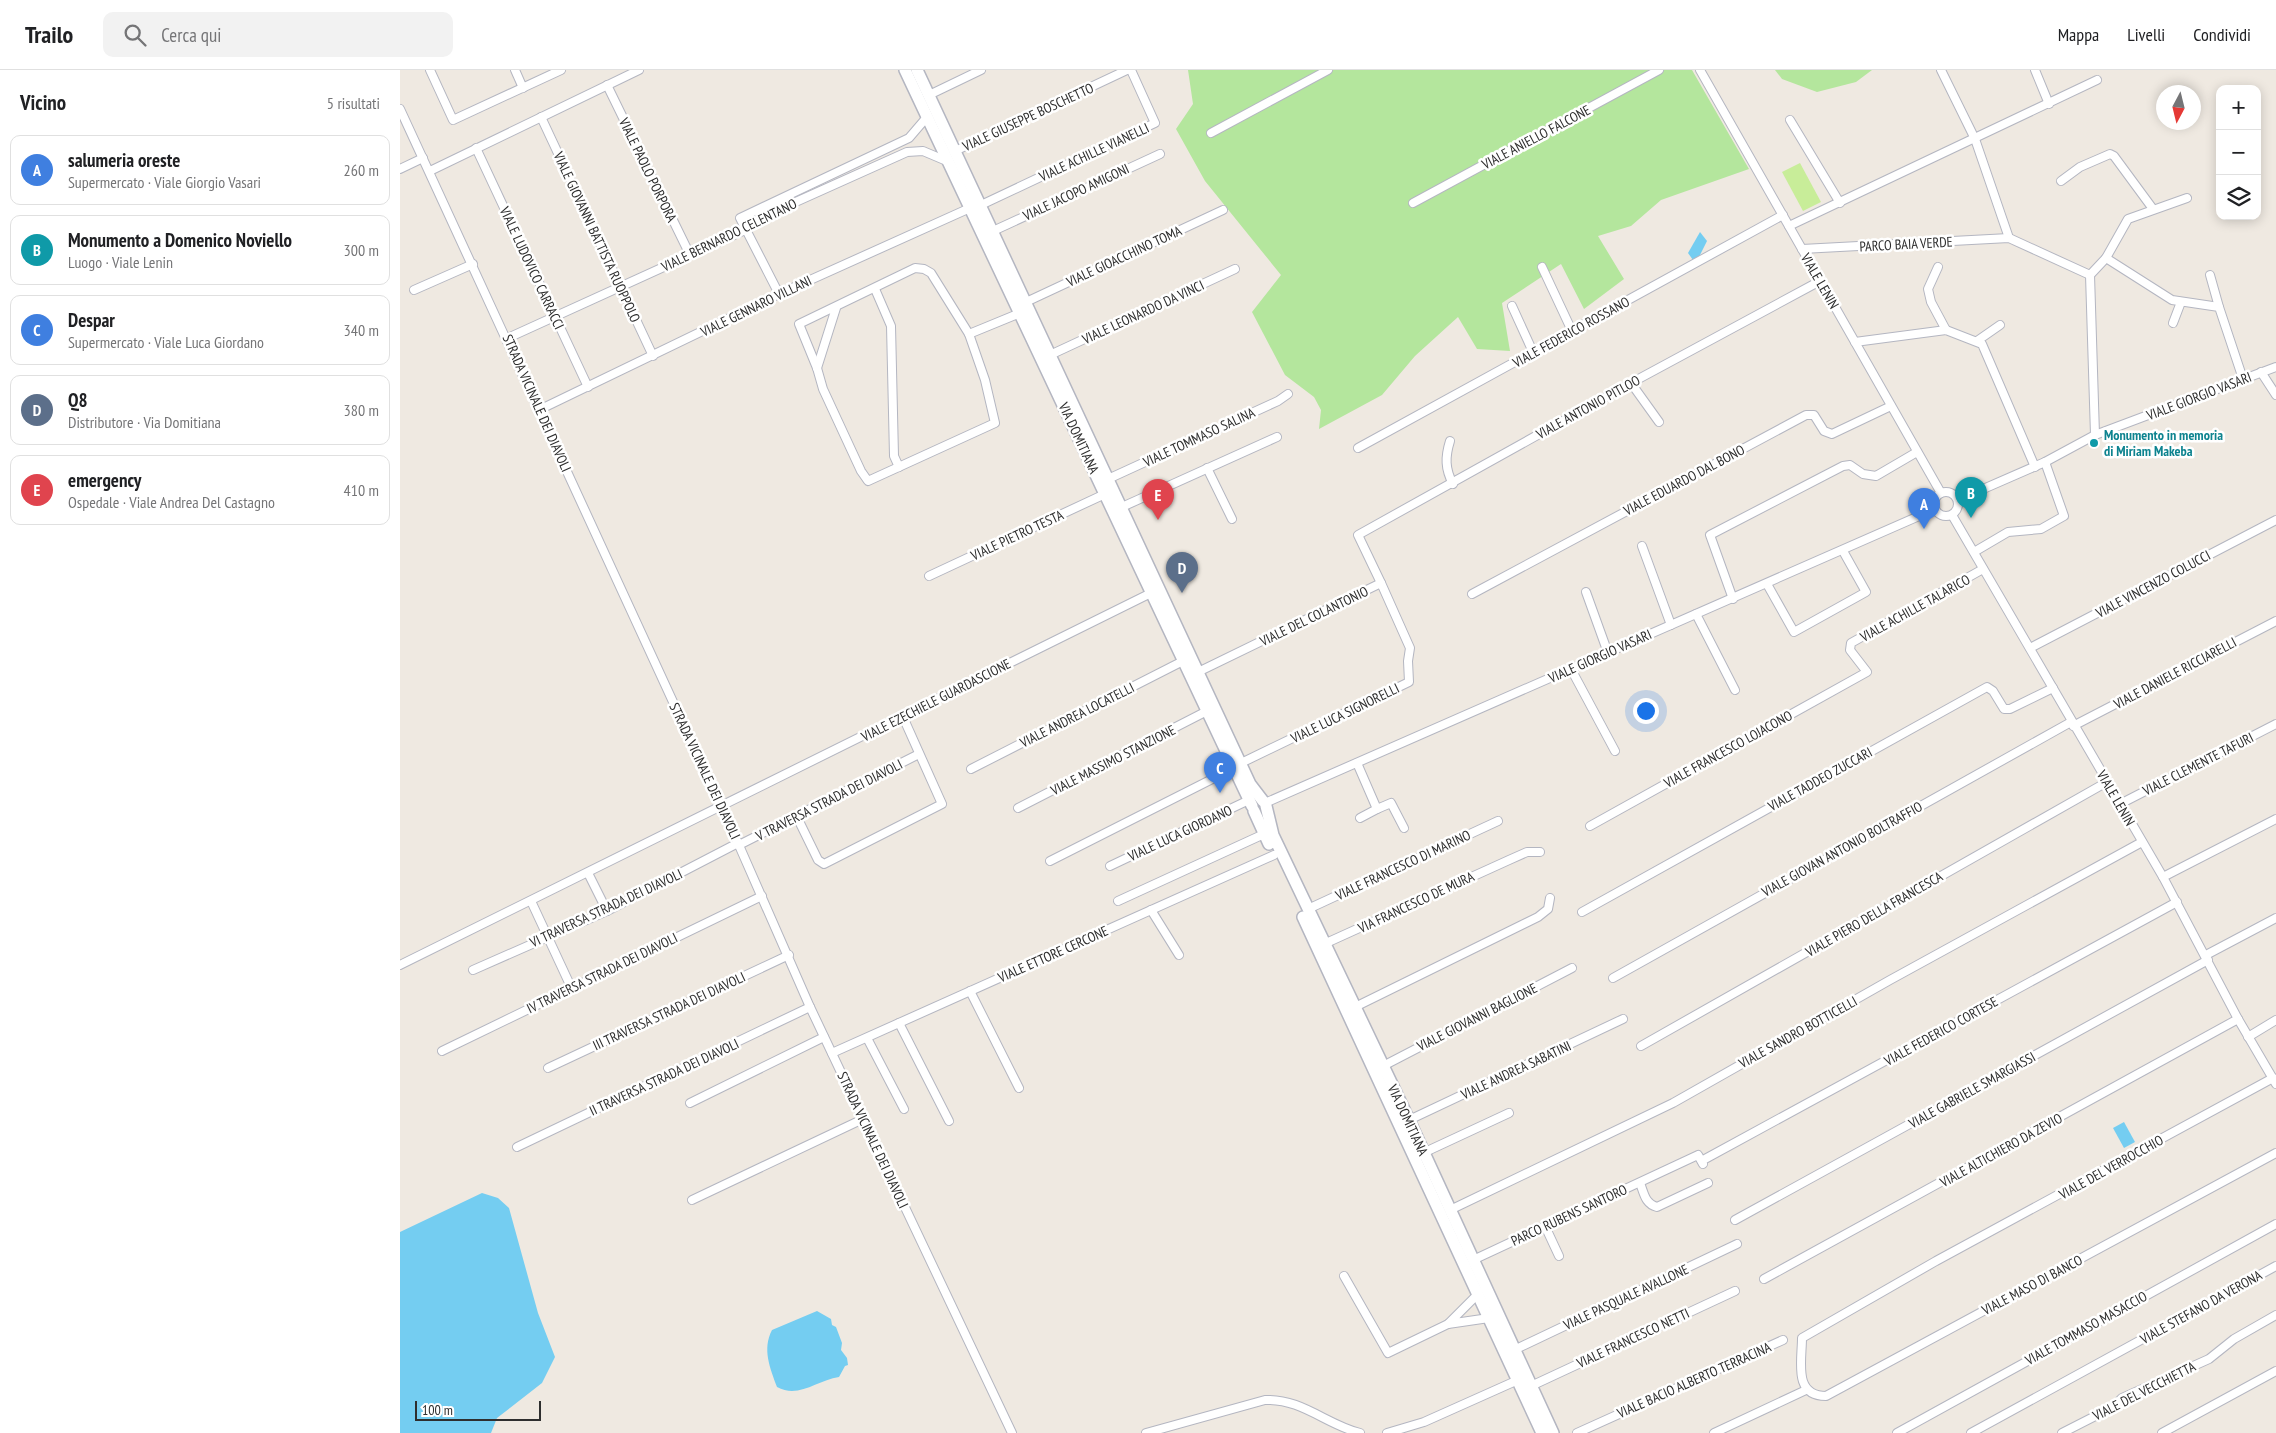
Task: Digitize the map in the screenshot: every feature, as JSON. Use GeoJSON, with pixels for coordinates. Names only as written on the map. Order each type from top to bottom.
{"type":"FeatureCollection","features":[{"type":"Feature","properties":{"kind":"main road","name":"VIA DOMITIANA"},"geometry":{"type":"LineString","coordinates":[[905,70],[949,162],[993,231],[1122,507],[1198,672],[1264,834],[1542,1433]]}},
{"type":"Feature","properties":{"kind":"main road","name":"VIA DOMITIANA"},"geometry":{"type":"LineString","coordinates":[[918,70],[955,151],[1020,313],[1207,711],[1237,766],[1265,803],[1272,836],[1409,1120],[1553,1433]]}},
{"type":"Feature","properties":{"kind":"main road"},"geometry":{"type":"LineString","coordinates":[[1252,806],[1255,801],[1265,803]]}},
{"type":"Feature","properties":{"kind":"street"},"geometry":{"type":"LineString","coordinates":[[430,70],[453,120],[561,70]]}},
{"type":"Feature","properties":{"kind":"street"},"geometry":{"type":"LineString","coordinates":[[515,70],[523,88]]}},
{"type":"Feature","properties":{"kind":"street"},"geometry":{"type":"LineString","coordinates":[[432,170],[639,70]]}},
{"type":"Feature","properties":{"kind":"street"},"geometry":{"type":"LineString","coordinates":[[929,95],[980,70]]}},
{"type":"Feature","properties":{"kind":"street","name":"VIALE GIUSEPPE BOSCHETTO"},"geometry":{"type":"LineString","coordinates":[[955,151],[1127,70]]}},
{"type":"Feature","properties":{"kind":"street","name":"VIALE ACHILLE VIANELLI"},"geometry":{"type":"LineString","coordinates":[[976,207],[1155,123],[1131,70]]}},
{"type":"Feature","properties":{"kind":"street"},"geometry":{"type":"LineString","coordinates":[[1211,133],[1328,70]]}},
{"type":"Feature","properties":{"kind":"street","name":"VIALE ANIELLO FALCONE"},"geometry":{"type":"LineString","coordinates":[[1413,203],[1659,70]]}},
{"type":"Feature","properties":{"kind":"street","name":"VIALE LENIN"},"geometry":{"type":"LineString","coordinates":[[1700,70],[1941,493]]}},
{"type":"Feature","properties":{"kind":"street"},"geometry":{"type":"LineString","coordinates":[[1941,70],[1975,139],[2009,238]]}},
{"type":"Feature","properties":{"kind":"street"},"geometry":{"type":"LineString","coordinates":[[2035,70],[2049,104]]}},
{"type":"Feature","properties":{"kind":"street"},"geometry":{"type":"LineString","coordinates":[[1789,226],[2097,80]]}},
{"type":"Feature","properties":{"kind":"street","name":"VIALE PAOLO PORPORA"},"geometry":{"type":"LineString","coordinates":[[607,85],[690,255]]}},
{"type":"Feature","properties":{"kind":"street","name":"STRADA VICINALE DEI DIAVOLI"},"geometry":{"type":"LineString","coordinates":[[400,109],[739,844],[789,955],[810,1007],[1012,1433]]}},
{"type":"Feature","properties":{"kind":"street","name":"VIALE BERNARDO CELENTANO"},"geometry":{"type":"LineString","coordinates":[[745,230],[740,218],[909,138],[927,117]]}},
{"type":"Feature","properties":{"kind":"street","name":"VIALE GIOVANNI BATTISTA RUOPPOLO"},"geometry":{"type":"LineString","coordinates":[[541,118],[654,356]]}},
{"type":"Feature","properties":{"kind":"street"},"geometry":{"type":"LineString","coordinates":[[1790,120],[1840,203]]}},
{"type":"Feature","properties":{"kind":"street","name":"VIALE LUDOVICO CARRACCI"},"geometry":{"type":"LineString","coordinates":[[476,148],[588,387]]}},
{"type":"Feature","properties":{"kind":"street","name":"VIALE BERNARDO CELENTANO"},"geometry":{"type":"LineString","coordinates":[[510,337],[745,230],[760,218],[907,152],[923,151],[949,162]]}},
{"type":"Feature","properties":{"kind":"street","name":"VIALE JACOPO AMIGONI"},"geometry":{"type":"LineString","coordinates":[[993,231],[1160,154]]}},
{"type":"Feature","properties":{"kind":"street"},"geometry":{"type":"LineString","coordinates":[[2061,181],[2080,167],[2110,154],[2114,156],[2153,209]]}},
{"type":"Feature","properties":{"kind":"street"},"geometry":{"type":"LineString","coordinates":[[400,169],[423,158]]}},
{"type":"Feature","properties":{"kind":"street"},"geometry":{"type":"LineString","coordinates":[[2095,435],[2090,275],[2106,258],[2128,219],[2187,198]]}},
{"type":"Feature","properties":{"kind":"street","name":"VIALE GENNARO VILLANI"},"geometry":{"type":"LineString","coordinates":[[543,408],[779,294],[976,207]]}},
{"type":"Feature","properties":{"kind":"street","name":"VIALE GIOACCHINO TOMA"},"geometry":{"type":"LineString","coordinates":[[1026,302],[1223,210]]}},
{"type":"Feature","properties":{"kind":"street","name":"VIALE FEDERICO ROSSANO"},"geometry":{"type":"LineString","coordinates":[[1358,448],[1783,215]]}},
{"type":"Feature","properties":{"kind":"street"},"geometry":{"type":"LineString","coordinates":[[745,230],[779,294]]}},
{"type":"Feature","properties":{"kind":"street","name":"PARCO BAIA VERDE"},"geometry":{"type":"LineString","coordinates":[[1802,249],[2009,238],[2090,275]]}},
{"type":"Feature","properties":{"kind":"street"},"geometry":{"type":"LineString","coordinates":[[2106,258],[2172,300],[2218,307]]}},
{"type":"Feature","properties":{"kind":"street"},"geometry":{"type":"LineString","coordinates":[[414,290],[473,264]]}},
{"type":"Feature","properties":{"kind":"street"},"geometry":{"type":"LineString","coordinates":[[1542,267],[1572,331]]}},
{"type":"Feature","properties":{"kind":"street"},"geometry":{"type":"LineString","coordinates":[[1938,267],[1928,288],[1931,302],[1946,330]]}},
{"type":"Feature","properties":{"kind":"street"},"geometry":{"type":"LineString","coordinates":[[915,268],[924,269],[931,273],[970,334],[996,423],[868,481],[823,389],[817,368],[799,324],[875,289],[915,268]]}},
{"type":"Feature","properties":{"kind":"street","name":"VIALE LEONARDO DA VINCI"},"geometry":{"type":"LineString","coordinates":[[1050,355],[1235,269]]}},
{"type":"Feature","properties":{"kind":"street"},"geometry":{"type":"LineString","coordinates":[[2210,275],[2218,307],[2243,378]]}},
{"type":"Feature","properties":{"kind":"street","name":"VIALE ANTONIO PITLOO"},"geometry":{"type":"LineString","coordinates":[[1358,535],[1453,484],[1631,383],[1820,281]]}},
{"type":"Feature","properties":{"kind":"street"},"geometry":{"type":"LineString","coordinates":[[875,289],[892,326],[894,456],[899,467]]}},
{"type":"Feature","properties":{"kind":"street"},"geometry":{"type":"LineString","coordinates":[[2173,322],[2181,302]]}},
{"type":"Feature","properties":{"kind":"street"},"geometry":{"type":"LineString","coordinates":[[1512,306],[1533,352]]}},
{"type":"Feature","properties":{"kind":"street"},"geometry":{"type":"LineString","coordinates":[[817,368],[836,308]]}},
{"type":"Feature","properties":{"kind":"street"},"geometry":{"type":"LineString","coordinates":[[970,334],[1020,313]]}},
{"type":"Feature","properties":{"kind":"street"},"geometry":{"type":"LineString","coordinates":[[1977,341],[2000,325]]}},
{"type":"Feature","properties":{"kind":"street"},"geometry":{"type":"LineString","coordinates":[[1855,342],[1946,330],[1982,344],[2035,467]]}},
{"type":"Feature","properties":{"kind":"street","name":"VIALE GIORGIO VASARI"},"geometry":{"type":"LineString","coordinates":[[1958,500],[2035,467],[2095,435],[2276,366]]}},
{"type":"Feature","properties":{"kind":"street"},"geometry":{"type":"LineString","coordinates":[[2261,372],[2276,396]]}},
{"type":"Feature","properties":{"kind":"street"},"geometry":{"type":"LineString","coordinates":[[1631,383],[1658,422]]}},
{"type":"Feature","properties":{"kind":"street","name":"VIALE TOMMASO SALINA"},"geometry":{"type":"LineString","coordinates":[[1108,479],[1278,401],[1288,394]]}},
{"type":"Feature","properties":{"kind":"street","name":"VIALE EDUARDO DAL BONO"},"geometry":{"type":"LineString","coordinates":[[1472,594],[1806,415],[1814,415],[1824,431],[1832,434],[1891,406]]}},
{"type":"Feature","properties":{"kind":"street"},"geometry":{"type":"LineString","coordinates":[[1122,507],[1277,437]]}},
{"type":"Feature","properties":{"kind":"street"},"geometry":{"type":"LineString","coordinates":[[1450,441],[1446,454],[1447,472],[1453,484]]}},
{"type":"Feature","properties":{"kind":"street"},"geometry":{"type":"LineString","coordinates":[[1733,599],[1710,534],[1843,466],[1850,465],[1863,474],[1876,476],[1917,452]]}},
{"type":"Feature","properties":{"kind":"street"},"geometry":{"type":"LineString","coordinates":[[1974,552],[2008,532],[2041,529],[2064,516],[2045,462]]}},
{"type":"Feature","properties":{"kind":"street"},"geometry":{"type":"LineString","coordinates":[[1207,468],[1232,519]]}},
{"type":"Feature","properties":{"kind":"street"},"geometry":{"type":"LineString","coordinates":[[1951,492],[1958,500],[1958,509],[1952,515],[1944,516],[1935,509],[1934,501],[1941,493],[1951,492]]}},
{"type":"Feature","properties":{"kind":"street","name":"VIALE PIETRO TESTA"},"geometry":{"type":"LineString","coordinates":[[930,576],[1105,494]]}},
{"type":"Feature","properties":{"kind":"street","name":"VIALE GIORGIO VASARI"},"geometry":{"type":"LineString","coordinates":[[1265,803],[1935,509]]}},
{"type":"Feature","properties":{"kind":"street","name":"VIALE LENIN"},"geometry":{"type":"LineString","coordinates":[[1952,515],[2072,724],[2163,876],[2238,1019],[2274,1081]]}},
{"type":"Feature","properties":{"kind":"street","name":"VIALE VINCENZO COLUCCI"},"geometry":{"type":"LineString","coordinates":[[2030,648],[2276,520]]}},
{"type":"Feature","properties":{"kind":"street","name":"VIALE DEL COLANTONIO"},"geometry":{"type":"LineString","coordinates":[[1198,672],[1381,584],[1358,535]]}},
{"type":"Feature","properties":{"kind":"street"},"geometry":{"type":"LineString","coordinates":[[1642,546],[1671,625]]}},
{"type":"Feature","properties":{"kind":"street"},"geometry":{"type":"LineString","coordinates":[[1767,584],[1794,632],[1866,592],[1843,551]]}},
{"type":"Feature","properties":{"kind":"street","name":"VIALE ACHILLE TALARICO"},"geometry":{"type":"LineString","coordinates":[[1867,672],[1850,650],[1851,643],[1983,569]]}},
{"type":"Feature","properties":{"kind":"street","name":"VIALE LUCA SIGNORELLI"},"geometry":{"type":"LineString","coordinates":[[1237,766],[1410,682],[1408,662],[1410,648],[1381,584]]}},
{"type":"Feature","properties":{"kind":"street"},"geometry":{"type":"LineString","coordinates":[[1586,592],[1608,653]]}},
{"type":"Feature","properties":{"kind":"street","name":"VIALE EZECHIELE GUARDASCIONE"},"geometry":{"type":"LineString","coordinates":[[400,966],[1152,593]]}},
{"type":"Feature","properties":{"kind":"street"},"geometry":{"type":"LineString","coordinates":[[1696,614],[1735,690]]}},
{"type":"Feature","properties":{"kind":"street","name":"VIALE DANIELE RICCIARELLI"},"geometry":{"type":"LineString","coordinates":[[2072,724],[2276,621]]}},
{"type":"Feature","properties":{"kind":"street","name":"VIALE ANDREA LOCATELLI"},"geometry":{"type":"LineString","coordinates":[[972,769],[1183,661]]}},
{"type":"Feature","properties":{"kind":"street"},"geometry":{"type":"LineString","coordinates":[[1571,669],[1615,751]]}},
{"type":"Feature","properties":{"kind":"street","name":"VIALE FRANCESCO LOJACONO"},"geometry":{"type":"LineString","coordinates":[[1590,826],[1867,672]]}},
{"type":"Feature","properties":{"kind":"street","name":"VIALE TADDEO ZUCCARI"},"geometry":{"type":"LineString","coordinates":[[1582,912],[1987,687],[1994,691],[2004,709],[2010,709],[2052,688]]}},
{"type":"Feature","properties":{"kind":"street","name":"VIALE MASSIMO STANZIONE"},"geometry":{"type":"LineString","coordinates":[[1018,808],[1207,711]]}},
{"type":"Feature","properties":{"kind":"street"},"geometry":{"type":"LineString","coordinates":[[797,817],[818,860],[824,864],[942,804],[902,717]]}},
{"type":"Feature","properties":{"kind":"street","name":"VIALE GIOVAN ANTONIO BOLTRAFFIO"},"geometry":{"type":"LineString","coordinates":[[1613,978],[2072,724]]}},
{"type":"Feature","properties":{"kind":"street","name":"VIALE CLEMENTE TAFURI"},"geometry":{"type":"LineString","coordinates":[[2120,804],[2276,724]]}},
{"type":"Feature","properties":{"kind":"street","name":"V TRAVERSA STRADA DEI DIAVOLI"},"geometry":{"type":"LineString","coordinates":[[739,844],[797,817],[919,754]]}},
{"type":"Feature","properties":{"kind":"street"},"geometry":{"type":"LineString","coordinates":[[1357,763],[1377,809]]}},
{"type":"Feature","properties":{"kind":"street"},"geometry":{"type":"LineString","coordinates":[[1050,861],[1237,766]]}},
{"type":"Feature","properties":{"kind":"street","name":"VIALE PIERO DELLA FRANCESCA"},"geometry":{"type":"LineString","coordinates":[[1641,1046],[2107,782]]}},
{"type":"Feature","properties":{"kind":"street"},"geometry":{"type":"LineString","coordinates":[[1360,818],[1391,803],[1404,828]]}},
{"type":"Feature","properties":{"kind":"street","name":"VIALE LUCA GIORDANO"},"geometry":{"type":"LineString","coordinates":[[1110,866],[1252,806]]}},
{"type":"Feature","properties":{"kind":"street"},"geometry":{"type":"LineString","coordinates":[[2163,876],[2276,819]]}},
{"type":"Feature","properties":{"kind":"street","name":"VIALE FRANCESCO DI MARINO"},"geometry":{"type":"LineString","coordinates":[[1308,909],[1498,821]]}},
{"type":"Feature","properties":{"kind":"street"},"geometry":{"type":"LineString","coordinates":[[1118,901],[1264,834]]}},
{"type":"Feature","properties":{"kind":"street","name":"VIALE SANDRO BOTTICELLI"},"geometry":{"type":"LineString","coordinates":[[1450,1210],[1673,1103],[1890,980],[2142,842]]}},
{"type":"Feature","properties":{"kind":"street","name":"VI TRAVERSA STRADA DEI DIAVOLI"},"geometry":{"type":"LineString","coordinates":[[473,970],[608,911],[739,844]]}},
{"type":"Feature","properties":{"kind":"street","name":"VIA FRANCESCO DE MURA"},"geometry":{"type":"LineString","coordinates":[[1324,944],[1527,852],[1540,852]]}},
{"type":"Feature","properties":{"kind":"street","name":"VIALE ETTORE CERCONE"},"geometry":{"type":"LineString","coordinates":[[832,1053],[1274,855]]}},
{"type":"Feature","properties":{"kind":"street"},"geometry":{"type":"LineString","coordinates":[[588,873],[608,911]]}},
{"type":"Feature","properties":{"kind":"street","name":"IV TRAVERSA STRADA DEI DIAVOLI"},"geometry":{"type":"LineString","coordinates":[[442,1051],[762,896]]}},
{"type":"Feature","properties":{"kind":"street"},"geometry":{"type":"LineString","coordinates":[[1355,1007],[1538,917],[1548,909],[1550,898]]}},
{"type":"Feature","properties":{"kind":"street"},"geometry":{"type":"LineString","coordinates":[[531,901],[571,987]]}},
{"type":"Feature","properties":{"kind":"street","name":"VIALE FEDERICO CORTESE"},"geometry":{"type":"LineString","coordinates":[[1640,1183],[1698,1155],[1704,1162],[2177,902]]}},
{"type":"Feature","properties":{"kind":"street"},"geometry":{"type":"LineString","coordinates":[[1151,910],[1180,955]]}},
{"type":"Feature","properties":{"kind":"street","name":"VIALE GABRIELE SMARGIASSI"},"geometry":{"type":"LineString","coordinates":[[1735,1220],[2276,918]]}},
{"type":"Feature","properties":{"kind":"street","name":"III TRAVERSA STRADA DEI DIAVOLI"},"geometry":{"type":"LineString","coordinates":[[548,1068],[789,955]]}},
{"type":"Feature","properties":{"kind":"street","name":"VIALE GIOVANNI BAGLIONE"},"geometry":{"type":"LineString","coordinates":[[1383,1066],[1572,968]]}},
{"type":"Feature","properties":{"kind":"street"},"geometry":{"type":"LineString","coordinates":[[970,991],[1019,1088]]}},
{"type":"Feature","properties":{"kind":"street","name":"II TRAVERSA STRADA DEI DIAVOLI"},"geometry":{"type":"LineString","coordinates":[[517,1147],[810,1007]]}},
{"type":"Feature","properties":{"kind":"street","name":"VIALE ANDREA SABATINI"},"geometry":{"type":"LineString","coordinates":[[1409,1120],[1623,1019]]}},
{"type":"Feature","properties":{"kind":"street","name":"VIALE ALTICHIERO DA ZEVIO"},"geometry":{"type":"LineString","coordinates":[[1764,1279],[2238,1019]]}},
{"type":"Feature","properties":{"kind":"street"},"geometry":{"type":"LineString","coordinates":[[2248,1037],[2276,1020]]}},
{"type":"Feature","properties":{"kind":"street"},"geometry":{"type":"LineString","coordinates":[[899,1023],[949,1121]]}},
{"type":"Feature","properties":{"kind":"street"},"geometry":{"type":"LineString","coordinates":[[690,1103],[824,1037]]}},
{"type":"Feature","properties":{"kind":"street"},"geometry":{"type":"LineString","coordinates":[[866,1038],[904,1109]]}},
{"type":"Feature","properties":{"kind":"street","name":"VIALE DEL VERROCCHIO"},"geometry":{"type":"LineString","coordinates":[[1806,1390],[1801,1381],[1802,1338],[1949,1256],[2274,1081]]}},
{"type":"Feature","properties":{"kind":"street"},"geometry":{"type":"LineString","coordinates":[[1423,1153],[1509,1113]]}},
{"type":"Feature","properties":{"kind":"street"},"geometry":{"type":"LineString","coordinates":[[692,1200],[863,1119]]}},
{"type":"Feature","properties":{"kind":"street","name":"VIALE MASO DI BANCO"},"geometry":{"type":"LineString","coordinates":[[1806,1390],[1814,1395],[1826,1396],[1838,1390],[2276,1153]]}},
{"type":"Feature","properties":{"kind":"street","name":"PARCO RUBENS SANTORO"},"geometry":{"type":"LineString","coordinates":[[1473,1260],[1640,1183],[1647,1201],[1657,1207],[1708,1183]]}},
{"type":"Feature","properties":{"kind":"street","name":"VIALE TOMMASO MASACCIO"},"geometry":{"type":"LineString","coordinates":[[1897,1433],[2276,1224]]}},
{"type":"Feature","properties":{"kind":"street"},"geometry":{"type":"LineString","coordinates":[[1545,1226],[1560,1256]]}},
{"type":"Feature","properties":{"kind":"street","name":"VIALE PASQUALE AVALLONE"},"geometry":{"type":"LineString","coordinates":[[1514,1350],[1737,1244]]}},
{"type":"Feature","properties":{"kind":"street","name":"VIALE STEFANO DA VERONA"},"geometry":{"type":"LineString","coordinates":[[1971,1433],[2276,1266]]}},
{"type":"Feature","properties":{"kind":"street"},"geometry":{"type":"LineString","coordinates":[[1344,1276],[1388,1353],[1448,1324],[1489,1318]]}},
{"type":"Feature","properties":{"kind":"street","name":"VIALE FRANCESCO NETTI"},"geometry":{"type":"LineString","coordinates":[[1531,1386],[1735,1291]]}},
{"type":"Feature","properties":{"kind":"street"},"geometry":{"type":"LineString","coordinates":[[1448,1324],[1478,1294]]}},
{"type":"Feature","properties":{"kind":"street","name":"VIALE DEL VECCHIETTA"},"geometry":{"type":"LineString","coordinates":[[2062,1433],[2113,1407],[2122,1398],[2209,1359],[2234,1339],[2276,1315]]}},
{"type":"Feature","properties":{"kind":"street","name":"VIALE BACIO ALBERTO TERRACINA"},"geometry":{"type":"LineString","coordinates":[[1577,1433],[1783,1340]]}},
{"type":"Feature","properties":{"kind":"street"},"geometry":{"type":"LineString","coordinates":[[2162,1433],[2276,1372]]}},
{"type":"Feature","properties":{"kind":"street"},"geometry":{"type":"LineString","coordinates":[[1387,1433],[1424,1422],[1518,1380]]}},
{"type":"Feature","properties":{"kind":"street"},"geometry":{"type":"LineString","coordinates":[[1714,1433],[1806,1390]]}},
{"type":"Feature","properties":{"kind":"street"},"geometry":{"type":"LineString","coordinates":[[1146,1433],[1265,1400],[1279,1399],[1291,1402],[1360,1433]]}},
{"type":"Feature","properties":{"kind":"green space"},"geometry":{"type":"Polygon","coordinates":[[[1188,70],[1692,70],[1749,169],[1661,200],[1631,226],[1598,236],[1624,279],[1584,309],[1561,264],[1502,303],[1510,351],[1477,349],[1458,317],[1415,356],[1382,395],[1319,429],[1321,410],[1314,397],[1285,375],[1252,312],[1281,275],[1205,181],[1176,129],[1193,104],[1188,70]]]}},
{"type":"Feature","properties":{"kind":"green space"},"geometry":{"type":"Polygon","coordinates":[[[1775,70],[1872,70],[1856,82],[1817,92],[1782,79],[1775,70]]]}},
{"type":"Feature","properties":{"kind":"green space"},"geometry":{"type":"Polygon","coordinates":[[[1800,163],[1821,202],[1803,211],[1782,172],[1800,163]]]}},
{"type":"Feature","properties":{"kind":"water"},"geometry":{"type":"Polygon","coordinates":[[[1700,232],[1707,241],[1699,257],[1693,260],[1688,253],[1700,232]]]}},
{"type":"Feature","properties":{"kind":"water"},"geometry":{"type":"Polygon","coordinates":[[[2124,1122],[2135,1142],[2124,1148],[2113,1128],[2124,1122]]]}},
{"type":"Feature","properties":{"kind":"water"},"geometry":{"type":"Polygon","coordinates":[[[482,1193],[498,1198],[509,1208],[538,1313],[555,1357],[542,1383],[497,1418],[491,1433],[400,1433],[400,1232],[482,1193]]]}},
{"type":"Feature","properties":{"kind":"water"},"geometry":{"type":"Polygon","coordinates":[[[817,1311],[831,1319],[832,1325],[836,1327],[842,1343],[841,1350],[847,1358],[848,1365],[845,1366],[839,1377],[808,1388],[793,1391],[777,1387],[767,1351],[772,1330],[817,1311]]]}},
{"type":"Feature","properties":{"kind":"place","name":"Monumento in memoria di Miriam Makeba"},"geometry":{"type":"Point","coordinates":[2094,443]}},
{"type":"Feature","properties":{"kind":"place","name":"Monumento a Domenico Noviello"},"geometry":{"type":"Point","coordinates":[1971,518]}},
{"type":"Feature","properties":{"kind":"place","name":"emergency"},"geometry":{"type":"Point","coordinates":[1158,520]}},
{"type":"Feature","properties":{"kind":"place","name":"salumeria oreste"},"geometry":{"type":"Point","coordinates":[1924,529]}},
{"type":"Feature","properties":{"kind":"place","name":"Q8"},"geometry":{"type":"Point","coordinates":[1182,593]}},
{"type":"Feature","properties":{"kind":"place","name":"Despar"},"geometry":{"type":"Point","coordinates":[1220,793]}}]}
